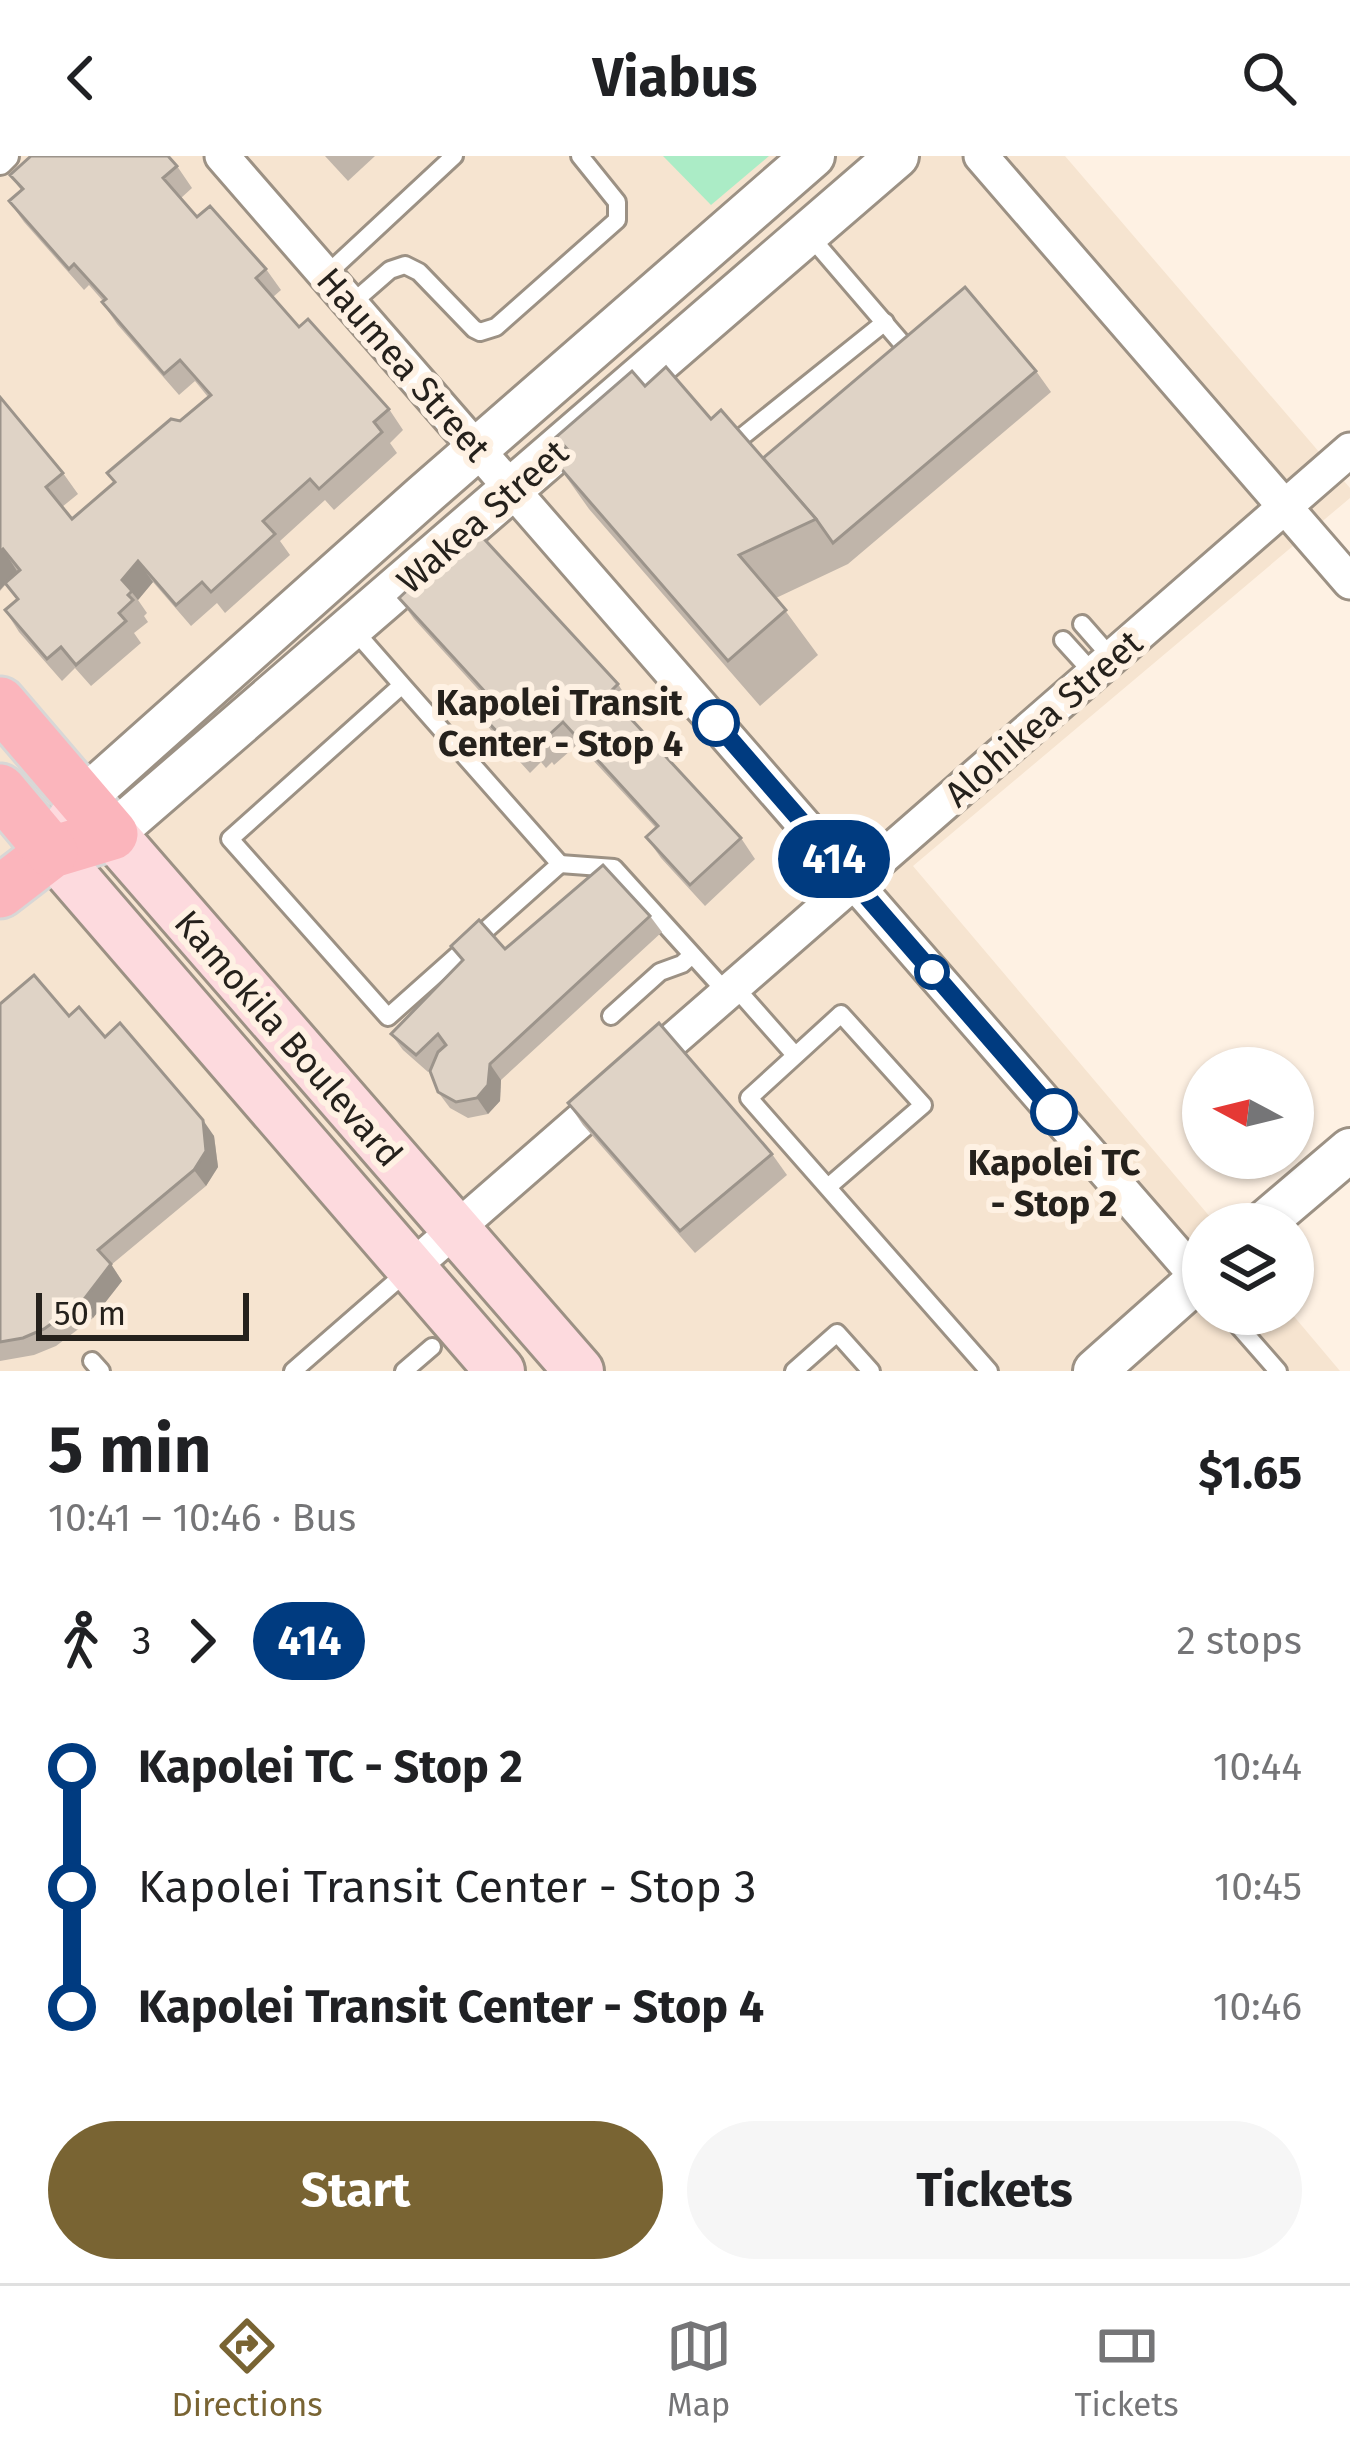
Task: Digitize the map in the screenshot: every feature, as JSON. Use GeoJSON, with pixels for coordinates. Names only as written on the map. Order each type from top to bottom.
{"type":"FeatureCollection","features":[{"type":"Feature","properties":{"kind":"main road","name":"Kamokila Boulevard"},"geometry":{"type":"LineString","coordinates":[[0,703],[579,1371]]}},
{"type":"Feature","properties":{"kind":"main road","name":"Kamokila Boulevard"},"geometry":{"type":"LineString","coordinates":[[0,790],[500,1371]]}},
{"type":"Feature","properties":{"kind":"main road","name":"Wakea Street"},"geometry":{"type":"LineString","coordinates":[[0,892],[98,817]]}},
{"type":"Feature","properties":{"kind":"street","name":"Haumea Street"},"geometry":{"type":"LineString","coordinates":[[223,156],[1182,1256]]}},
{"type":"Feature","properties":{"kind":"street","name":"Wakea Street"},"geometry":{"type":"LineString","coordinates":[[98,817],[477,448],[813,156]]}},
{"type":"Feature","properties":{"kind":"street","name":"Wakea Street"},"geometry":{"type":"LineString","coordinates":[[98,817],[352,629],[897,156]]}},
{"type":"Feature","properties":{"kind":"street"},"geometry":{"type":"LineString","coordinates":[[981,156],[1350,582]]}},
{"type":"Feature","properties":{"kind":"street","name":"Alohikea Street"},"geometry":{"type":"LineString","coordinates":[[410,1269],[1350,450]]}},
{"type":"Feature","properties":{"kind":"street"},"geometry":{"type":"LineString","coordinates":[[1288,1203],[1350,1150]]}},
{"type":"Feature","properties":{"kind":"street"},"geometry":{"type":"LineString","coordinates":[[1095,1371],[1182,1296]]}},
{"type":"Feature","properties":{"kind":"lane"},"geometry":{"type":"LineString","coordinates":[[326,274],[454,156]]}},
{"type":"Feature","properties":{"kind":"lane"},"geometry":{"type":"LineString","coordinates":[[351,304],[390,270],[405,265],[419,272],[474,329],[496,327],[617,220],[617,202],[580,156]]}},
{"type":"Feature","properties":{"kind":"lane"},"geometry":{"type":"LineString","coordinates":[[808,234],[917,361]]}},
{"type":"Feature","properties":{"kind":"lane"},"geometry":{"type":"LineString","coordinates":[[728,448],[885,322]]}},
{"type":"Feature","properties":{"kind":"lane"},"geometry":{"type":"LineString","coordinates":[[1082,624],[1102,665]]}},
{"type":"Feature","properties":{"kind":"lane"},"geometry":{"type":"LineString","coordinates":[[352,629],[560,864],[614,868],[692,955],[795,1054]]}},
{"type":"Feature","properties":{"kind":"lane"},"geometry":{"type":"LineString","coordinates":[[1063,640],[1102,665]]}},
{"type":"Feature","properties":{"kind":"lane"},"geometry":{"type":"LineString","coordinates":[[402,685],[230,838],[295,912],[388,1017],[560,864]]}},
{"type":"Feature","properties":{"kind":"lane"},"geometry":{"type":"LineString","coordinates":[[611,1016],[660,972],[692,955]]}},
{"type":"Feature","properties":{"kind":"lane"},"geometry":{"type":"LineString","coordinates":[[828,1187],[923,1105],[841,1014],[749,1098],[989,1371]]}},
{"type":"Feature","properties":{"kind":"lane"},"geometry":{"type":"LineString","coordinates":[[293,1371],[410,1269]]}},
{"type":"Feature","properties":{"kind":"lane"},"geometry":{"type":"LineString","coordinates":[[794,1371],[837,1333],[871,1371]]}},
{"type":"Feature","properties":{"kind":"lane"},"geometry":{"type":"LineString","coordinates":[[1246,1335],[1278,1371]]}},
{"type":"Feature","properties":{"kind":"lane"},"geometry":{"type":"LineString","coordinates":[[404,1371],[432,1347]]}},
{"type":"Feature","properties":{"kind":"shaded area"},"geometry":{"type":"Polygon","coordinates":[[[0,156],[1065,156],[1350,488],[1350,498],[913,866],[1198,1203],[1182,1203],[1182,1335],[1310,1335],[1340,1371],[0,1371],[0,156]]]}},
{"type":"Feature","properties":{"kind":"green space"},"geometry":{"type":"Polygon","coordinates":[[[663,156],[769,156],[711,205],[663,156]]]}},
{"type":"Feature","properties":{"kind":"building"},"geometry":{"type":"Polygon","coordinates":[[[31,156],[168,156],[177,166],[163,178],[197,217],[210,206],[266,269],[256,278],[299,327],[308,319],[389,409],[374,422],[382,432],[319,489],[310,479],[263,521],[275,534],[211,592],[202,582],[176,605],[138,561],[122,580],[133,600],[119,613],[126,621],[76,665],[61,647],[47,659],[5,610],[18,599],[5,583],[20,570],[3,549],[0,552],[0,397],[63,473],[46,487],[72,519],[115,482],[107,473],[171,419],[180,421],[211,395],[180,360],[164,374],[102,302],[106,299],[74,264],[69,269],[9,201],[23,189],[10,175],[31,156]]]}},
{"type":"Feature","properties":{"kind":"building"},"geometry":{"type":"Polygon","coordinates":[[[965,287],[1036,371],[833,543],[763,458],[965,287]]]}},
{"type":"Feature","properties":{"kind":"building"},"geometry":{"type":"Polygon","coordinates":[[[666,367],[711,419],[721,410],[816,519],[739,555],[786,610],[728,661],[557,464],[570,452],[556,437],[632,371],[645,386],[666,367]]]}},
{"type":"Feature","properties":{"kind":"building"},"geometry":{"type":"Polygon","coordinates":[[[474,528],[618,684],[608,694],[741,838],[690,885],[646,837],[658,826],[563,722],[539,744],[531,746],[526,741],[515,751],[475,708],[489,696],[399,598],[474,528]]]}},
{"type":"Feature","properties":{"kind":"building"},"geometry":{"type":"Polygon","coordinates":[[[603,865],[650,916],[490,1064],[488,1085],[477,1098],[456,1102],[438,1092],[430,1071],[446,1045],[438,1034],[416,1055],[391,1034],[463,960],[451,946],[479,920],[505,949],[603,865]]]}},
{"type":"Feature","properties":{"kind":"building"},"geometry":{"type":"Polygon","coordinates":[[[34,975],[69,1016],[79,1007],[105,1037],[120,1023],[203,1120],[206,1151],[194,1170],[98,1250],[111,1264],[82,1302],[44,1329],[0,1342],[0,1004],[34,975]]]}},
{"type":"Feature","properties":{"kind":"building"},"geometry":{"type":"Polygon","coordinates":[[[659,1023],[772,1154],[680,1231],[568,1103],[659,1023]]]}},
{"type":"Feature","properties":{"kind":"bus line","name":"414"},"geometry":{"type":"LineString","coordinates":[[716,723],[1054,1112]]}},
{"type":"Feature","properties":{"kind":"place","name":"Kapolei Transit Center - Stop 4"},"geometry":{"type":"Point","coordinates":[716,723]}},
{"type":"Feature","properties":{"kind":"place","name":"Kapolei TC - Stop 2"},"geometry":{"type":"Point","coordinates":[1054,1112]}}]}
